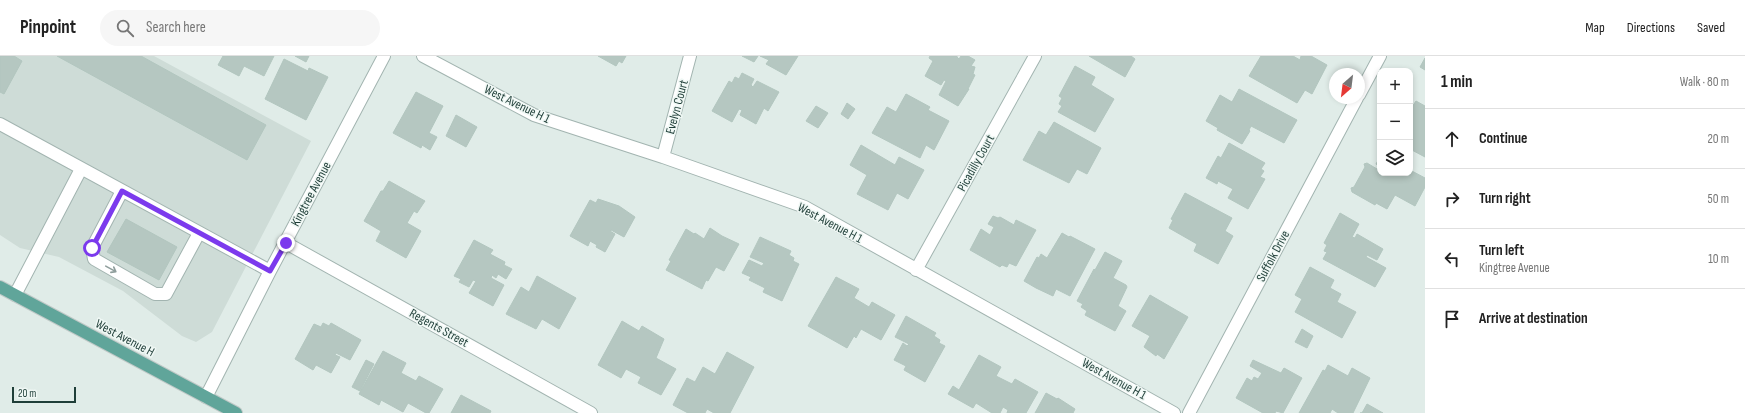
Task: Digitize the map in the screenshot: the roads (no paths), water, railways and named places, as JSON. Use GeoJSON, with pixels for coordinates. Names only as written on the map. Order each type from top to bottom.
{"type":"FeatureCollection","features":[{"type":"Feature","properties":{"kind":"main road","name":"West Avenue H"},"geometry":{"type":"LineString","coordinates":[[0,287],[236,413]]}},
{"type":"Feature","properties":{"kind":"street","name":"Kingtree Avenue"},"geometry":{"type":"LineString","coordinates":[[206,397],[270,271],[384,56]]}},
{"type":"Feature","properties":{"kind":"street","name":"West Avenue H 1"},"geometry":{"type":"LineString","coordinates":[[423,56],[534,115],[664,157],[804,207],[1174,413]]}},
{"type":"Feature","properties":{"kind":"street","name":"Evelyn Court"},"geometry":{"type":"LineString","coordinates":[[664,157],[690,56]]}},
{"type":"Feature","properties":{"kind":"street","name":"Picadilly Court"},"geometry":{"type":"LineString","coordinates":[[916,270],[1035,56]]}},
{"type":"Feature","properties":{"kind":"street"},"geometry":{"type":"LineString","coordinates":[[1365,83],[1380,56]]}},
{"type":"Feature","properties":{"kind":"street","name":"Suffolk Drive"},"geometry":{"type":"LineString","coordinates":[[1189,413],[1354,104]]}},
{"type":"Feature","properties":{"kind":"street"},"geometry":{"type":"LineString","coordinates":[[0,124],[270,271]]}},
{"type":"Feature","properties":{"kind":"street"},"geometry":{"type":"LineString","coordinates":[[14,295],[81,169]]}},
{"type":"Feature","properties":{"kind":"street"},"geometry":{"type":"LineString","coordinates":[[122,191],[92,248],[94,259],[156,294],[166,294],[199,233]]}},
{"type":"Feature","properties":{"kind":"street","name":"Regents Street"},"geometry":{"type":"LineString","coordinates":[[286,243],[591,413]]}}]}
